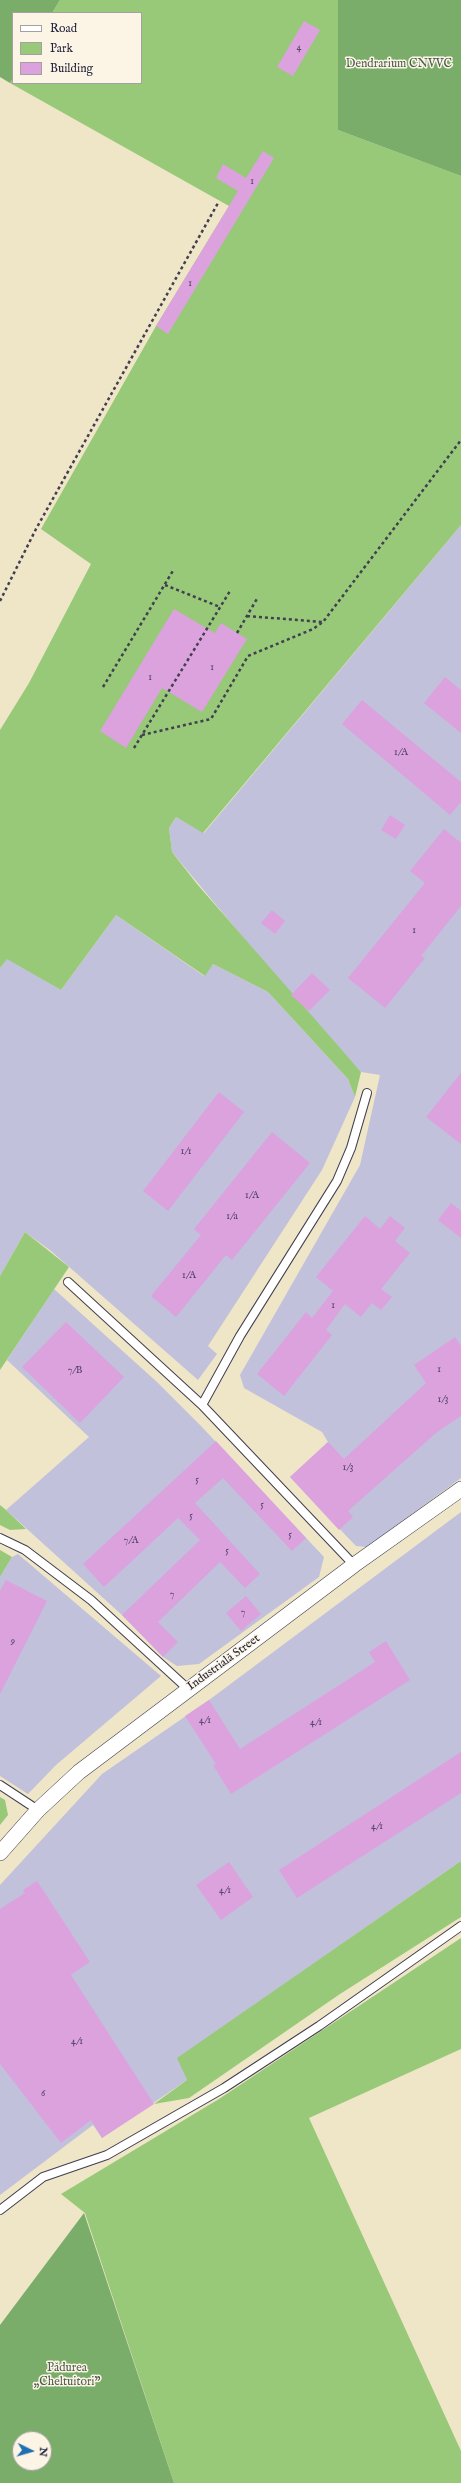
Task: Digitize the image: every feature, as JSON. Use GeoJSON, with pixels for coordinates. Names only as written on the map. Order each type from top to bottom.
{"type":"FeatureCollection","features":[{"type":"Feature","properties":{"kind":"street","name":"Industrială Street"},"geometry":{"type":"LineString","coordinates":[[0,1853],[38,1810],[79,1772],[354,1565],[461,1489]]}},
{"type":"Feature","properties":{"kind":"lane"},"geometry":{"type":"LineString","coordinates":[[202,1405],[240,1336],[337,1181],[356,1134],[366,1093]]}},
{"type":"Feature","properties":{"kind":"lane"},"geometry":{"type":"LineString","coordinates":[[68,1282],[202,1405],[354,1565]]}},
{"type":"Feature","properties":{"kind":"lane"},"geometry":{"type":"LineString","coordinates":[[0,1538],[24,1550],[91,1600],[188,1689]]}},
{"type":"Feature","properties":{"kind":"lane"},"geometry":{"type":"LineString","coordinates":[[0,1785],[38,1810]]}},
{"type":"Feature","properties":{"kind":"lane"},"geometry":{"type":"LineString","coordinates":[[0,2210],[43,2177],[107,2155],[224,2088],[319,2026],[461,1926]]}},
{"type":"Feature","properties":{"kind":"path"},"geometry":{"type":"LineString","coordinates":[[0,600],[36,528],[218,203]]}},
{"type":"Feature","properties":{"kind":"path"},"geometry":{"type":"LineString","coordinates":[[142,735],[211,719],[248,656],[313,629],[323,622],[461,440]]}},
{"type":"Feature","properties":{"kind":"path"},"geometry":{"type":"LineString","coordinates":[[103,687],[174,569]]}},
{"type":"Feature","properties":{"kind":"path"},"geometry":{"type":"LineString","coordinates":[[165,585],[220,607]]}},
{"type":"Feature","properties":{"kind":"path"},"geometry":{"type":"LineString","coordinates":[[134,748],[230,591]]}},
{"type":"Feature","properties":{"kind":"path"},"geometry":{"type":"LineString","coordinates":[[237,633],[258,597]]}},
{"type":"Feature","properties":{"kind":"path"},"geometry":{"type":"LineString","coordinates":[[247,616],[323,622]]}},
{"type":"Feature","properties":{"kind":"shaded area"},"geometry":{"type":"Polygon","coordinates":[[[461,525],[461,1478],[367,1547],[356,1546],[290,1477],[328,1442],[322,1432],[244,1388],[240,1375],[360,1165],[380,1075],[361,1072],[291,995],[172,852],[169,828],[176,817],[204,833],[461,525]]]}},
{"type":"Feature","properties":{"kind":"shaded area"},"geometry":{"type":"Polygon","coordinates":[[[116,915],[204,976],[213,964],[268,992],[348,1079],[355,1097],[322,1170],[208,1346],[217,1354],[198,1380],[51,1251],[25,1232],[0,1276],[0,968],[7,958],[61,990],[116,915]]]}},
{"type":"Feature","properties":{"kind":"shaded area"},"geometry":{"type":"Polygon","coordinates":[[[54,1289],[157,1382],[201,1426],[324,1557],[319,1577],[199,1664],[177,1666],[163,1657],[122,1615],[6,1510],[89,1437],[7,1360],[54,1289]]]}},
{"type":"Feature","properties":{"kind":"shaded area"},"geometry":{"type":"Polygon","coordinates":[[[461,1512],[461,1861],[178,2058],[187,2080],[102,2138],[93,2125],[0,2195],[0,1885],[102,1774],[209,1700],[461,1512]]]}},
{"type":"Feature","properties":{"kind":"shaded area"},"geometry":{"type":"Polygon","coordinates":[[[18,1554],[161,1676],[56,1765],[28,1794],[0,1776],[0,1577],[12,1557],[18,1554]]]}},
{"type":"Feature","properties":{"kind":"green space"},"geometry":{"type":"Polygon","coordinates":[[[0,0],[60,0],[53,12],[12,12],[12,80],[10,83],[0,77],[0,0]]]}},
{"type":"Feature","properties":{"kind":"green space"},"geometry":{"type":"Polygon","coordinates":[[[60,0],[338,0],[338,130],[461,176],[461,525],[203,833],[176,817],[169,828],[172,852],[197,884],[361,1072],[355,1097],[348,1079],[268,992],[213,964],[205,976],[116,915],[61,990],[7,959],[0,968],[0,730],[29,683],[91,564],[41,529],[156,326],[229,206],[10,83],[12,80],[12,84],[142,84],[142,12],[53,12],[60,0]]]}},
{"type":"Feature","properties":{"kind":"green space","name":"Dendrarium CNVVC"},"geometry":{"type":"Polygon","coordinates":[[[338,0],[461,0],[461,176],[338,130],[338,0]]]}},
{"type":"Feature","properties":{"kind":"green space"},"geometry":{"type":"Polygon","coordinates":[[[25,1232],[69,1267],[0,1370],[0,1276],[25,1232]]]}},
{"type":"Feature","properties":{"kind":"green space"},"geometry":{"type":"Polygon","coordinates":[[[0,1505],[26,1529],[10,1530],[0,1525],[0,1505]]]}},
{"type":"Feature","properties":{"kind":"green space"},"geometry":{"type":"Polygon","coordinates":[[[0,1550],[12,1557],[0,1577],[0,1550]]]}},
{"type":"Feature","properties":{"kind":"green space"},"geometry":{"type":"Polygon","coordinates":[[[0,1797],[5,1800],[8,1815],[0,1825],[0,1797]]]}},
{"type":"Feature","properties":{"kind":"green space"},"geometry":{"type":"Polygon","coordinates":[[[461,1861],[461,1917],[340,1994],[189,2098],[154,2104],[187,2080],[177,2058],[461,1861]]]}},
{"type":"Feature","properties":{"kind":"green space"},"geometry":{"type":"Polygon","coordinates":[[[461,1938],[461,2049],[309,2118],[461,2451],[461,2483],[174,2483],[85,2213],[61,2194],[219,2099],[461,1938]]]}},
{"type":"Feature","properties":{"kind":"green space","name":"Pădurea „Cheltuitori”"},"geometry":{"type":"Polygon","coordinates":[[[84,2213],[174,2483],[0,2483],[0,2325],[84,2213]]]}},
{"type":"Feature","properties":{"kind":"building"},"geometry":{"type":"Polygon","coordinates":[[[304,21],[320,30],[293,76],[277,67],[304,21]]]}},
{"type":"Feature","properties":{"kind":"building"},"geometry":{"type":"Polygon","coordinates":[[[263,151],[274,158],[168,334],[156,326],[238,191],[216,178],[223,164],[246,178],[263,151]]]}},
{"type":"Feature","properties":{"kind":"building"},"geometry":{"type":"Polygon","coordinates":[[[174,609],[215,633],[221,623],[247,639],[202,712],[162,688],[126,748],[100,731],[174,609]]]}},
{"type":"Feature","properties":{"kind":"building"},"geometry":{"type":"Polygon","coordinates":[[[445,677],[461,690],[461,733],[424,703],[445,677]]]}},
{"type":"Feature","properties":{"kind":"building"},"geometry":{"type":"Polygon","coordinates":[[[362,700],[461,782],[461,802],[450,815],[342,724],[362,700]]]}},
{"type":"Feature","properties":{"kind":"building"},"geometry":{"type":"Polygon","coordinates":[[[390,815],[405,825],[396,839],[381,830],[390,815]]]}},
{"type":"Feature","properties":{"kind":"building"},"geometry":{"type":"Polygon","coordinates":[[[444,829],[461,843],[461,906],[421,956],[425,958],[385,1008],[348,978],[425,883],[410,871],[444,829]]]}},
{"type":"Feature","properties":{"kind":"building"},"geometry":{"type":"Polygon","coordinates":[[[272,910],[285,921],[275,934],[261,923],[272,910]]]}},
{"type":"Feature","properties":{"kind":"building"},"geometry":{"type":"Polygon","coordinates":[[[312,973],[330,990],[309,1011],[291,995],[312,973]]]}},
{"type":"Feature","properties":{"kind":"building"},"geometry":{"type":"Polygon","coordinates":[[[461,1073],[461,1144],[426,1117],[461,1073]]]}},
{"type":"Feature","properties":{"kind":"building"},"geometry":{"type":"Polygon","coordinates":[[[219,1092],[244,1112],[168,1211],[143,1191],[219,1092]]]}},
{"type":"Feature","properties":{"kind":"building"},"geometry":{"type":"Polygon","coordinates":[[[272,1132],[310,1163],[232,1260],[226,1255],[176,1317],[151,1296],[201,1235],[194,1229],[272,1132]]]}},
{"type":"Feature","properties":{"kind":"building"},"geometry":{"type":"Polygon","coordinates":[[[451,1203],[461,1211],[461,1238],[438,1220],[451,1203]]]}},
{"type":"Feature","properties":{"kind":"building"},"geometry":{"type":"Polygon","coordinates":[[[365,1216],[380,1229],[390,1216],[405,1228],[395,1241],[410,1253],[381,1289],[392,1297],[381,1310],[372,1303],[361,1317],[345,1304],[326,1330],[332,1335],[284,1396],[257,1374],[306,1312],[312,1318],[333,1291],[316,1277],[365,1216]]]}},
{"type":"Feature","properties":{"kind":"building"},"geometry":{"type":"Polygon","coordinates":[[[66,1322],[124,1377],[80,1423],[22,1367],[66,1322]]]}},
{"type":"Feature","properties":{"kind":"building"},"geometry":{"type":"Polygon","coordinates":[[[455,1337],[461,1346],[461,1416],[436,1433],[348,1511],[353,1517],[339,1530],[290,1477],[328,1442],[344,1459],[426,1383],[414,1365],[455,1337]]]}},
{"type":"Feature","properties":{"kind":"building"},"geometry":{"type":"Polygon","coordinates":[[[216,1441],[306,1538],[292,1551],[223,1478],[195,1503],[260,1574],[245,1588],[220,1562],[158,1622],[178,1642],[163,1657],[122,1615],[200,1540],[178,1518],[104,1587],[83,1564],[216,1441]]]}},
{"type":"Feature","properties":{"kind":"building"},"geometry":{"type":"Polygon","coordinates":[[[6,1580],[47,1601],[0,1694],[0,1591],[6,1580]]]}},
{"type":"Feature","properties":{"kind":"building"},"geometry":{"type":"Polygon","coordinates":[[[246,1596],[261,1614],[241,1631],[226,1613],[246,1596]]]}},
{"type":"Feature","properties":{"kind":"building"},"geometry":{"type":"Polygon","coordinates":[[[386,1641],[410,1680],[231,1794],[213,1765],[216,1764],[185,1716],[209,1700],[240,1749],[375,1662],[369,1652],[386,1641]]]}},
{"type":"Feature","properties":{"kind":"building"},"geometry":{"type":"Polygon","coordinates":[[[461,1752],[461,1793],[297,1898],[279,1870],[461,1752]]]}},
{"type":"Feature","properties":{"kind":"building"},"geometry":{"type":"Polygon","coordinates":[[[229,1862],[253,1897],[221,1920],[196,1885],[229,1862]]]}},
{"type":"Feature","properties":{"kind":"building"},"geometry":{"type":"Polygon","coordinates":[[[37,1881],[90,1962],[71,1975],[154,2104],[102,2138],[91,2120],[61,2143],[0,2064],[0,1909],[25,1893],[23,1890],[37,1881]]]}}]}
